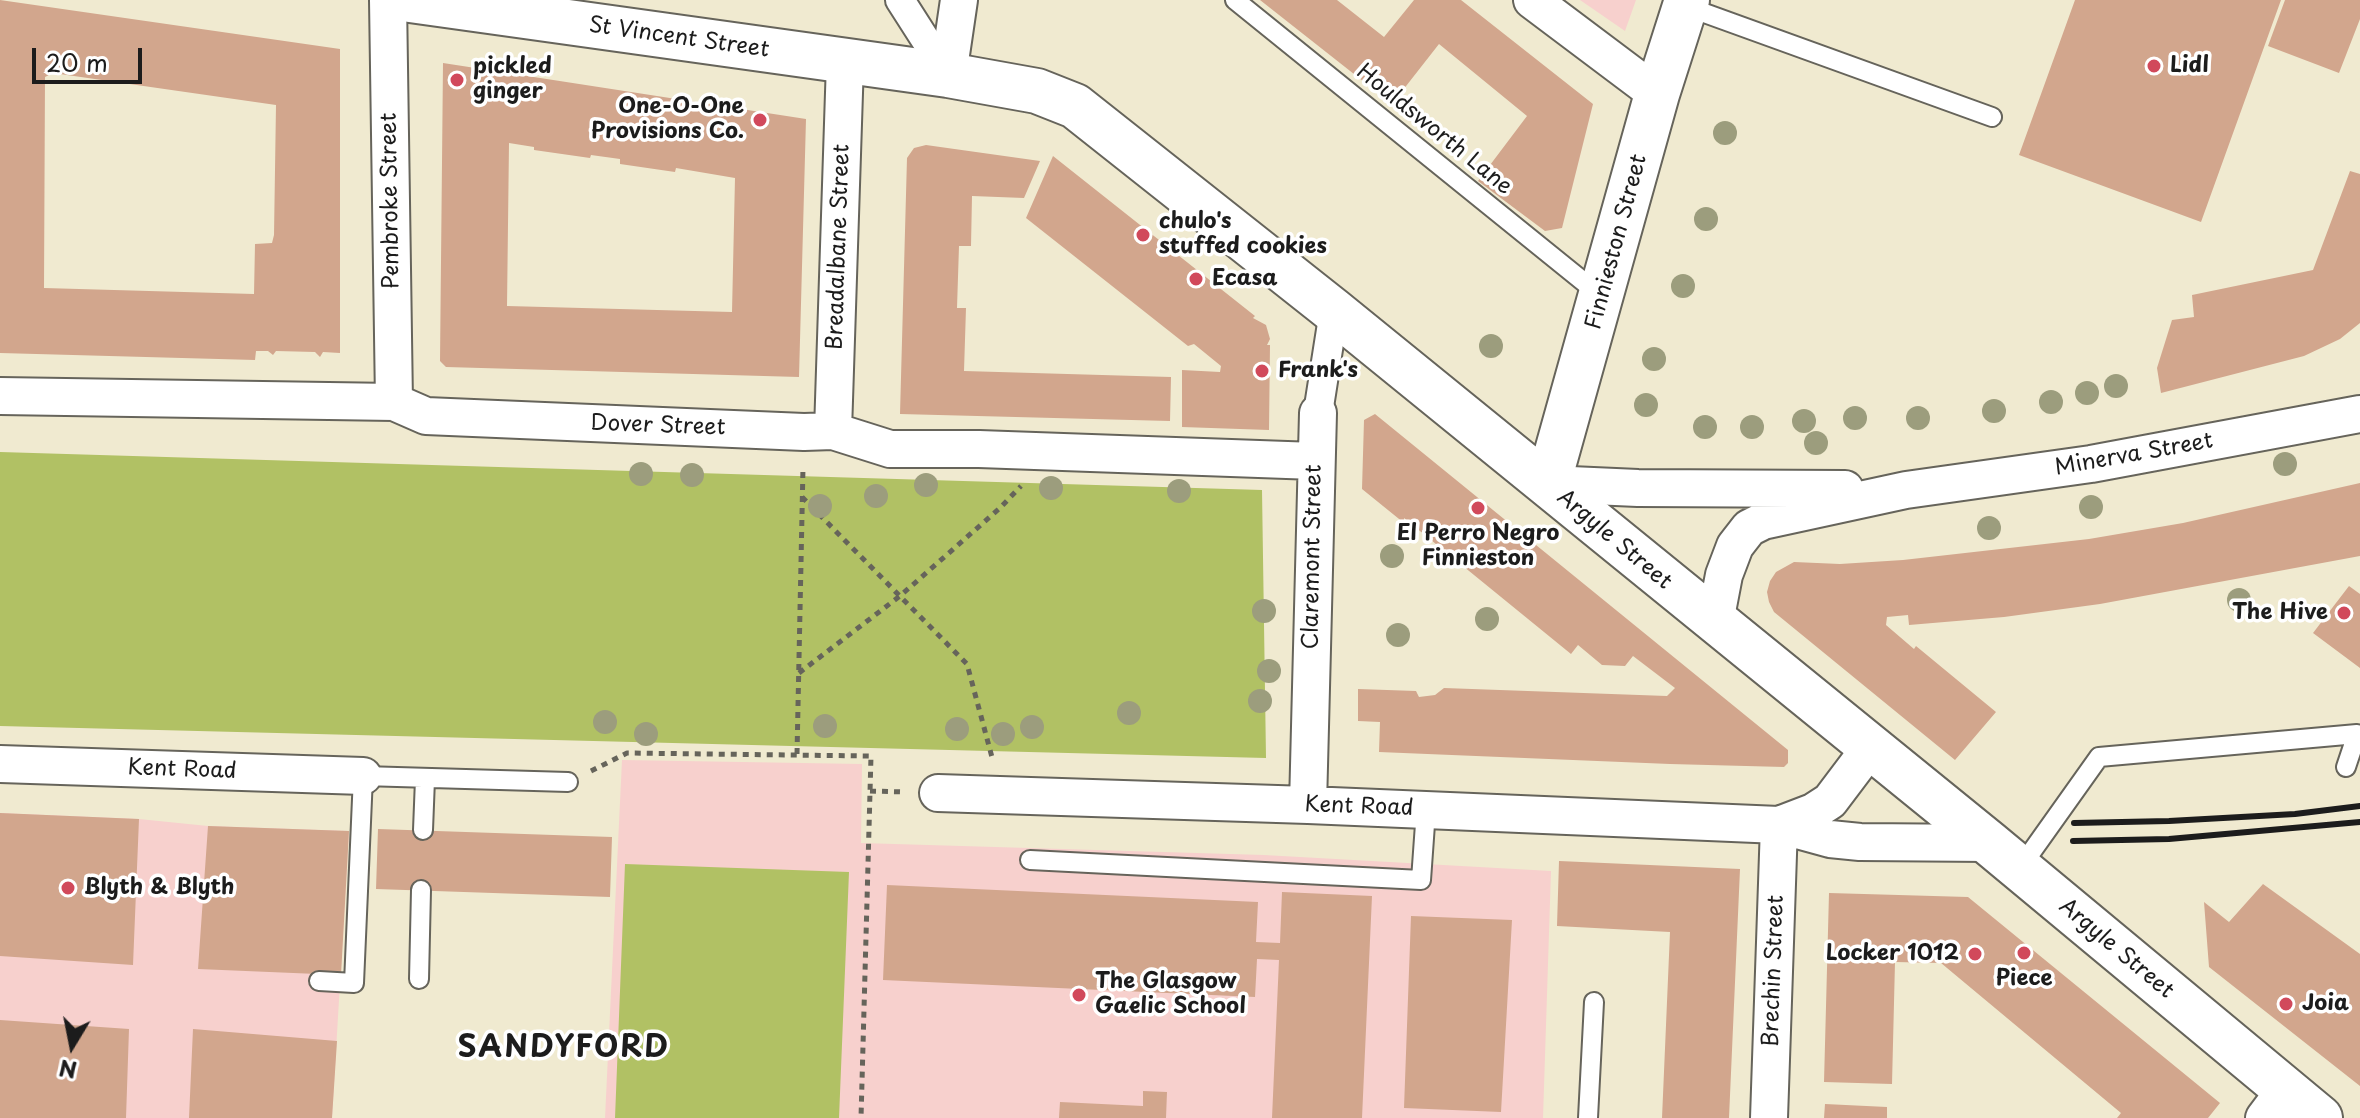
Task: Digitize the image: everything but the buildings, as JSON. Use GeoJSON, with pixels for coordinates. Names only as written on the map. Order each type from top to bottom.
{"type":"FeatureCollection","features":[{"type":"Feature","properties":{"kind":"street","name":"Pembroke Street"},"geometry":{"type":"LineString","coordinates":[[388,0],[394,402]]}},
{"type":"Feature","properties":{"kind":"street","name":"St Vincent Street"},"geometry":{"type":"LineString","coordinates":[[410,0],[948,75]]}},
{"type":"Feature","properties":{"kind":"street"},"geometry":{"type":"LineString","coordinates":[[900,0],[948,75]]}},
{"type":"Feature","properties":{"kind":"street"},"geometry":{"type":"LineString","coordinates":[[948,75],[959,0]]}},
{"type":"Feature","properties":{"kind":"street"},"geometry":{"type":"LineString","coordinates":[[1532,0],[1657,94]]}},
{"type":"Feature","properties":{"kind":"street","name":"Finnieston Street"},"geometry":{"type":"LineString","coordinates":[[1548,484],[1657,94],[1686,3]]}},
{"type":"Feature","properties":{"kind":"street","name":"Breadalbane Street"},"geometry":{"type":"LineString","coordinates":[[818,432],[845,62]]}},
{"type":"Feature","properties":{"kind":"street","name":"Argyle Street"},"geometry":{"type":"LineString","coordinates":[[948,75],[1037,91],[1075,106],[1334,311],[2004,856],[2274,1104],[2320,1118]]}},
{"type":"Feature","properties":{"kind":"street","name":"Claremont Street"},"geometry":{"type":"LineString","coordinates":[[1308,805],[1315,461],[1318,413],[1334,311]]}},
{"type":"Feature","properties":{"kind":"street","name":"Dover Street"},"geometry":{"type":"LineString","coordinates":[[0,396],[394,402],[426,416],[818,432],[890,449],[1315,461]]}},
{"type":"Feature","properties":{"kind":"street","name":"Minerva Street"},"geometry":{"type":"LineString","coordinates":[[1715,622],[1724,575],[1735,546],[1749,528],[1763,521],[1906,490],[2091,464],[2360,414]]}},
{"type":"Feature","properties":{"kind":"street","name":"Minerva Street"},"geometry":{"type":"LineString","coordinates":[[1548,484],[1638,488],[1906,490]]}},
{"type":"Feature","properties":{"kind":"street","name":"Kent Road"},"geometry":{"type":"LineString","coordinates":[[1779,825],[1813,812],[1830,801],[1870,748]]}},
{"type":"Feature","properties":{"kind":"street","name":"Kent Road"},"geometry":{"type":"LineString","coordinates":[[0,764],[363,776]]}},
{"type":"Feature","properties":{"kind":"street","name":"Kent Road"},"geometry":{"type":"LineString","coordinates":[[938,793],[1779,825],[1830,839],[2004,856]]}},
{"type":"Feature","properties":{"kind":"street","name":"Brechin Street"},"geometry":{"type":"LineString","coordinates":[[1769,1118],[1779,825]]}},
{"type":"Feature","properties":{"kind":"lane","name":"Houldsworth Lane"},"geometry":{"type":"LineString","coordinates":[[1235,0],[1602,297]]}},
{"type":"Feature","properties":{"kind":"lane"},"geometry":{"type":"LineString","coordinates":[[1686,3],[1992,117]]}},
{"type":"Feature","properties":{"kind":"lane"},"geometry":{"type":"LineString","coordinates":[[2004,856],[2099,757],[2357,734],[2346,767]]}},
{"type":"Feature","properties":{"kind":"lane"},"geometry":{"type":"LineString","coordinates":[[319,981],[354,983],[363,776],[568,782]]}},
{"type":"Feature","properties":{"kind":"lane"},"geometry":{"type":"LineString","coordinates":[[423,830],[425,779]]}},
{"type":"Feature","properties":{"kind":"lane"},"geometry":{"type":"LineString","coordinates":[[1030,860],[1421,880],[1426,810]]}},
{"type":"Feature","properties":{"kind":"lane"},"geometry":{"type":"LineString","coordinates":[[419,979],[421,890]]}},
{"type":"Feature","properties":{"kind":"lane"},"geometry":{"type":"LineString","coordinates":[[1588,1118],[1594,1002]]}},
{"type":"Feature","properties":{"kind":"path"},"geometry":{"type":"LineString","coordinates":[[797,754],[802,497],[818,432]]}},
{"type":"Feature","properties":{"kind":"path"},"geometry":{"type":"LineString","coordinates":[[799,673],[900,596],[1000,508],[1052,452]]}},
{"type":"Feature","properties":{"kind":"path"},"geometry":{"type":"LineString","coordinates":[[802,497],[967,664],[1002,795]]}},
{"type":"Feature","properties":{"kind":"path"},"geometry":{"type":"LineString","coordinates":[[568,782],[627,753],[871,756],[861,1118]]}},
{"type":"Feature","properties":{"kind":"shaded area"},"geometry":{"type":"Polygon","coordinates":[[[1580,0],[1636,0],[1625,31],[1580,0]]]}},
{"type":"Feature","properties":{"kind":"shaded area","name":"The Glasgow Gaelic School"},"geometry":{"type":"Polygon","coordinates":[[[622,760],[862,764],[861,843],[1264,855],[1551,871],[1543,1118],[605,1118],[622,760]]]}},
{"type":"Feature","properties":{"kind":"shaded area"},"geometry":{"type":"Polygon","coordinates":[[[0,813],[349,831],[332,1118],[0,1118],[0,813]]]}},
{"type":"Feature","properties":{"kind":"green space"},"geometry":{"type":"Polygon","coordinates":[[[0,452],[1262,490],[1266,758],[0,726],[0,452]]]}},
{"type":"Feature","properties":{"kind":"green space"},"geometry":{"type":"Polygon","coordinates":[[[625,864],[849,872],[839,1118],[615,1118],[625,864]]]}},
{"type":"Feature","properties":{"kind":"railway"},"geometry":{"type":"LineString","coordinates":[[2074,823],[2295,814],[2360,806]]}},
{"type":"Feature","properties":{"kind":"railway"},"geometry":{"type":"LineString","coordinates":[[2073,841],[2169,839],[2360,822]]}},
{"type":"Feature","properties":{"kind":"place","name":"Lidl"},"geometry":{"type":"Point","coordinates":[2154,66]}},
{"type":"Feature","properties":{"kind":"place","name":"pickled ginger"},"geometry":{"type":"Point","coordinates":[457,80]}},
{"type":"Feature","properties":{"kind":"place","name":"One-O-One Provisions Co."},"geometry":{"type":"Point","coordinates":[760,120]}},
{"type":"Feature","properties":{"kind":"place","name":"chulo's stuffed cookies"},"geometry":{"type":"Point","coordinates":[1143,235]}},
{"type":"Feature","properties":{"kind":"place","name":"Ecasa"},"geometry":{"type":"Point","coordinates":[1196,279]}},
{"type":"Feature","properties":{"kind":"place","name":"Frank's"},"geometry":{"type":"Point","coordinates":[1262,371]}},
{"type":"Feature","properties":{"kind":"place","name":"El Perro Negro Finnieston"},"geometry":{"type":"Point","coordinates":[1478,508]}},
{"type":"Feature","properties":{"kind":"place","name":"The Hive"},"geometry":{"type":"Point","coordinates":[2344,613]}},
{"type":"Feature","properties":{"kind":"place","name":"Blyth & Blyth"},"geometry":{"type":"Point","coordinates":[68,888]}},
{"type":"Feature","properties":{"kind":"place","name":"Piece"},"geometry":{"type":"Point","coordinates":[2024,953]}},
{"type":"Feature","properties":{"kind":"place","name":"Locker 1012"},"geometry":{"type":"Point","coordinates":[1975,954]}},
{"type":"Feature","properties":{"kind":"place","name":"The Glasgow Gaelic School"},"geometry":{"type":"Point","coordinates":[1079,995]}},
{"type":"Feature","properties":{"kind":"place","name":"Joia"},"geometry":{"type":"Point","coordinates":[2286,1004]}},
{"type":"Feature","properties":{"kind":"district","name":"SANDYFORD"},"geometry":{"type":"Point","coordinates":[564,1049]}}]}
